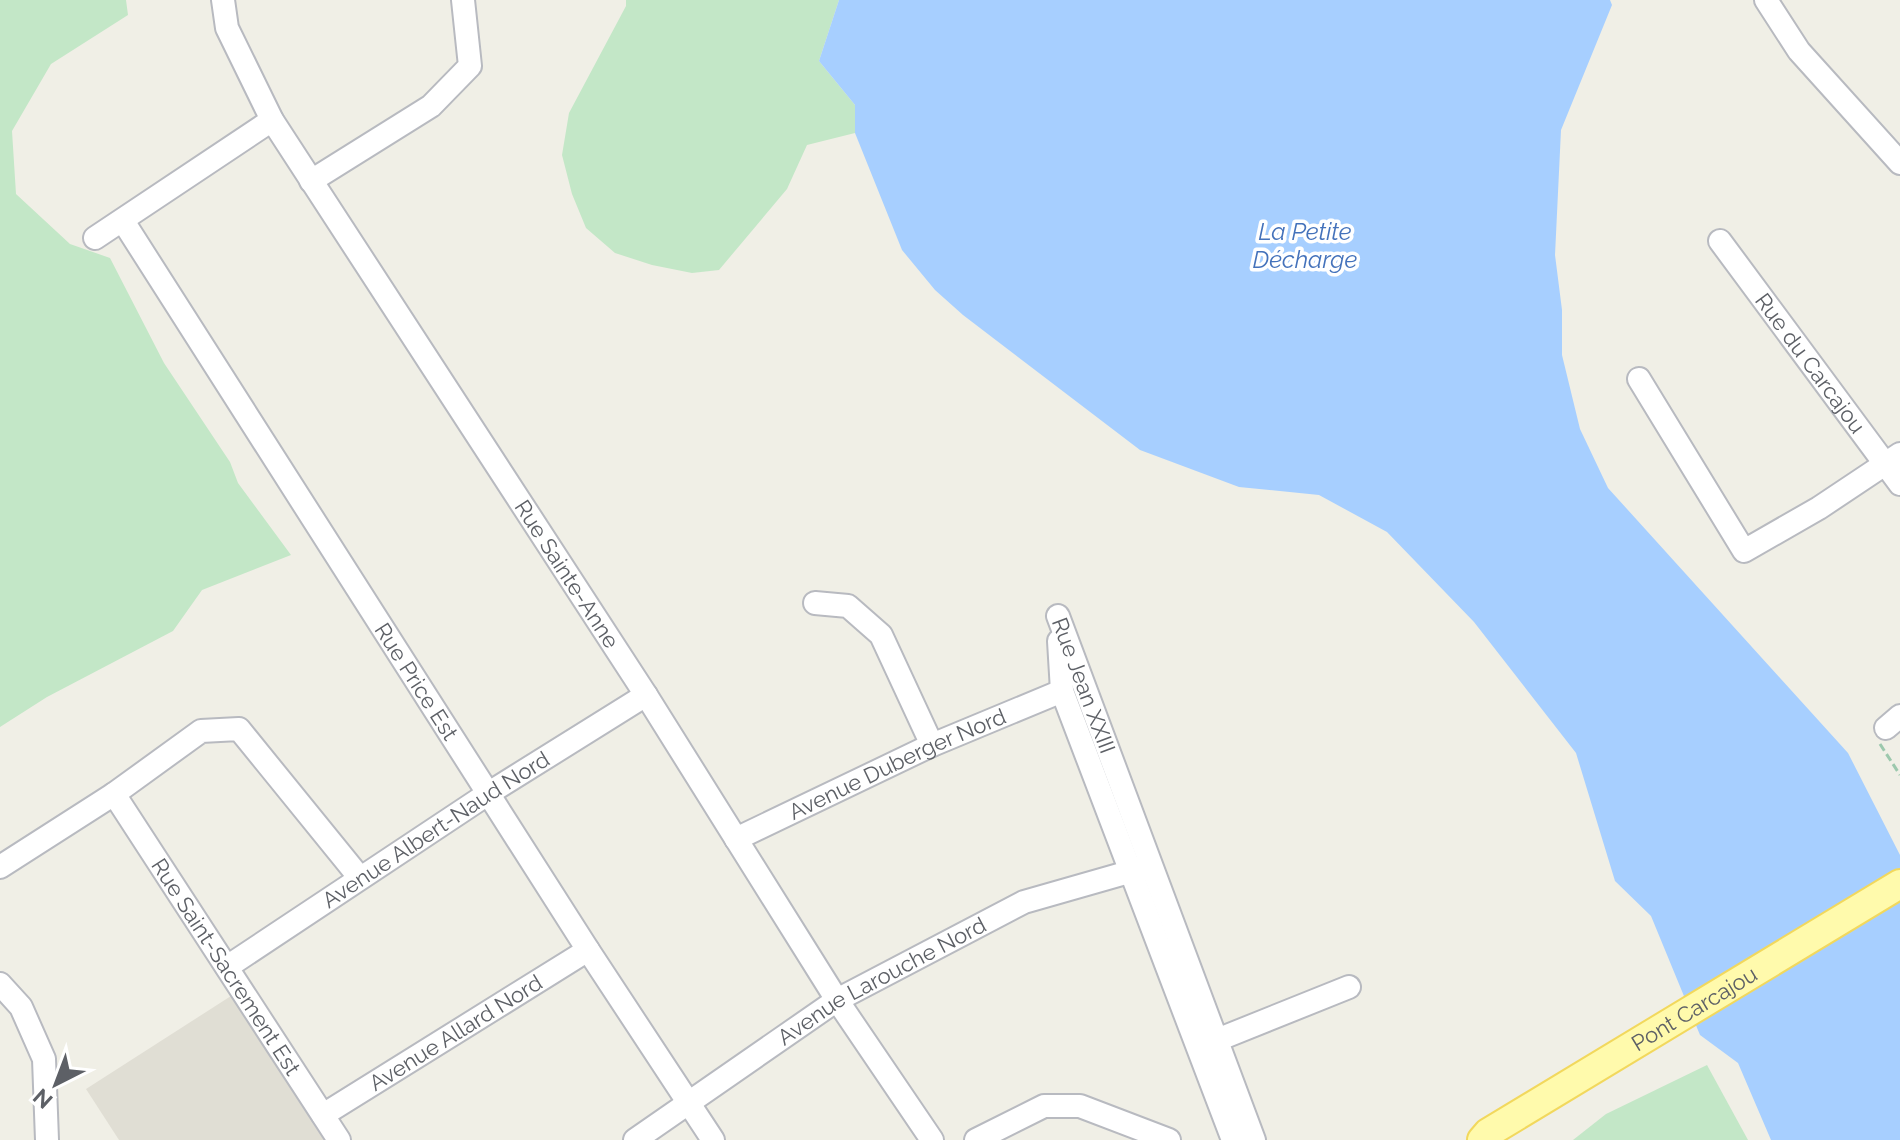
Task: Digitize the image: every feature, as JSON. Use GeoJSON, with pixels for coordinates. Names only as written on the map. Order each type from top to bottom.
{"type":"FeatureCollection","features":[{"type":"Feature","properties":{"kind":"main road","name":"Pont Carcajou"},"geometry":{"type":"LineString","coordinates":[[1478,1138],[1900,884]]}},
{"type":"Feature","properties":{"kind":"street","name":"Rue Sainte-Anne"},"geometry":{"type":"LineString","coordinates":[[223,0],[227,28],[272,120],[646,695],[837,1000],[932,1140]]}},
{"type":"Feature","properties":{"kind":"street"},"geometry":{"type":"LineString","coordinates":[[311,181],[431,106],[470,66],[463,0]]}},
{"type":"Feature","properties":{"kind":"street"},"geometry":{"type":"LineString","coordinates":[[1766,0],[1799,51],[1900,163]]}},
{"type":"Feature","properties":{"kind":"street"},"geometry":{"type":"LineString","coordinates":[[95,238],[272,120]]}},
{"type":"Feature","properties":{"kind":"street","name":"Rue Price Est"},"geometry":{"type":"LineString","coordinates":[[123,221],[588,950],[713,1140]]}},
{"type":"Feature","properties":{"kind":"street","name":"Rue du Carcajou"},"geometry":{"type":"LineString","coordinates":[[1720,241],[1892,459],[1900,484]]}},
{"type":"Feature","properties":{"kind":"street"},"geometry":{"type":"LineString","coordinates":[[1639,379],[1744,551],[1819,508],[1892,459]]}},
{"type":"Feature","properties":{"kind":"street"},"geometry":{"type":"LineString","coordinates":[[815,603],[848,606],[881,635],[932,745]]}},
{"type":"Feature","properties":{"kind":"street","name":"Rue Jean XXIII"},"geometry":{"type":"LineString","coordinates":[[1233,1140],[1140,869],[1058,616],[1062,691],[1140,869],[1217,1040],[1254,1140]]}},
{"type":"Feature","properties":{"kind":"street","name":"Avenue Duberger Nord"},"geometry":{"type":"LineString","coordinates":[[736,839],[932,745],[1062,691]]}},
{"type":"Feature","properties":{"kind":"street","name":"Avenue Albert-Naud Nord"},"geometry":{"type":"LineString","coordinates":[[227,967],[489,793],[646,695]]}},
{"type":"Feature","properties":{"kind":"street"},"geometry":{"type":"LineString","coordinates":[[0,867],[114,794],[201,731],[239,729],[360,878]]}},
{"type":"Feature","properties":{"kind":"street","name":"Rue Saint-Sacrement Est"},"geometry":{"type":"LineString","coordinates":[[114,794],[339,1140]]}},
{"type":"Feature","properties":{"kind":"street","name":"Avenue Larouche Nord"},"geometry":{"type":"LineString","coordinates":[[635,1140],[837,1000],[1024,902],[1140,869]]}},
{"type":"Feature","properties":{"kind":"street","name":"Avenue Allard Nord"},"geometry":{"type":"LineString","coordinates":[[323,1115],[588,950]]}},
{"type":"Feature","properties":{"kind":"street"},"geometry":{"type":"LineString","coordinates":[[0,984],[21,1007],[44,1059],[47,1140]]}},
{"type":"Feature","properties":{"kind":"street"},"geometry":{"type":"LineString","coordinates":[[1217,1040],[1349,987]]}},
{"type":"Feature","properties":{"kind":"street"},"geometry":{"type":"LineString","coordinates":[[976,1140],[1044,1106],[1080,1106],[1169,1140]]}},
{"type":"Feature","properties":{"kind":"path"},"geometry":{"type":"LineString","coordinates":[[1893,722],[1878,740],[1900,775]]}},
{"type":"Feature","properties":{"kind":"shaded area"},"geometry":{"type":"Polygon","coordinates":[[[231,996],[324,1140],[119,1140],[86,1089],[231,996]]]}},
{"type":"Feature","properties":{"kind":"green space"},"geometry":{"type":"Polygon","coordinates":[[[0,0],[126,0],[128,15],[51,64],[12,131],[16,194],[70,244],[110,258],[164,363],[230,462],[238,483],[291,555],[202,590],[173,631],[47,697],[0,727],[0,0]]]}},
{"type":"Feature","properties":{"kind":"green space"},"geometry":{"type":"Polygon","coordinates":[[[626,0],[839,0],[819,61],[855,105],[855,133],[807,145],[787,189],[719,270],[692,273],[615,253],[586,228],[572,194],[562,155],[569,113],[626,6],[626,0]]]}},
{"type":"Feature","properties":{"kind":"green space"},"geometry":{"type":"Polygon","coordinates":[[[1707,1065],[1748,1140],[1573,1140],[1606,1114],[1707,1065]]]}},
{"type":"Feature","properties":{"kind":"water","name":"La Petite Décharge"},"geometry":{"type":"Polygon","coordinates":[[[839,0],[1610,0],[1612,5],[1561,130],[1555,255],[1562,310],[1562,355],[1580,429],[1608,488],[1848,753],[1900,855],[1900,1140],[1771,1140],[1738,1063],[1700,1035],[1651,916],[1615,881],[1576,753],[1474,622],[1387,532],[1319,495],[1239,487],[1140,450],[963,315],[935,290],[902,250],[855,133],[855,105],[819,61],[839,0]]]}}]}
